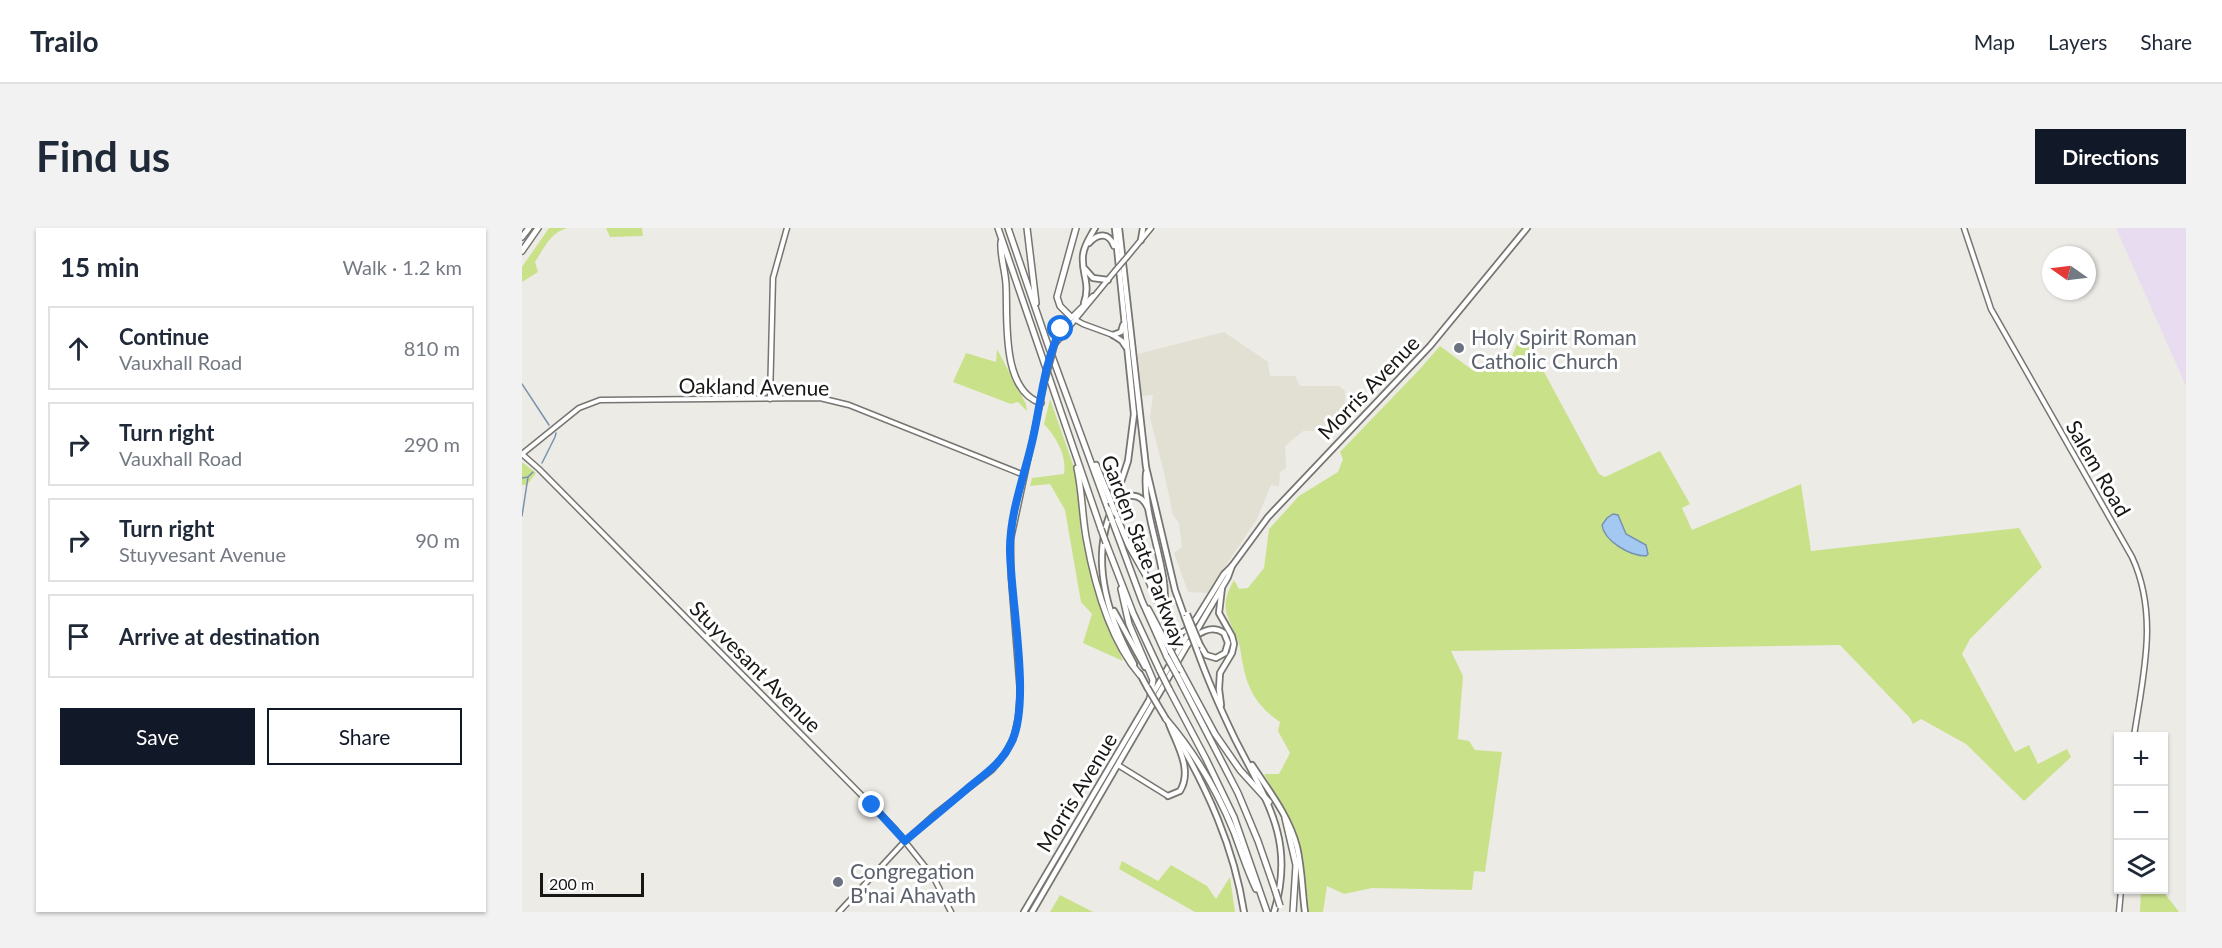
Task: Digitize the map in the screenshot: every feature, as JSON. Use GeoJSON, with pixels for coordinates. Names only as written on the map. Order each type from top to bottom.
{"type":"FeatureCollection","features":[{"type":"Feature","properties":{"kind":"highway"},"geometry":{"type":"LineString","coordinates":[[522,233],[527,228]]}},
{"type":"Feature","properties":{"kind":"highway"},"geometry":{"type":"LineString","coordinates":[[522,237],[527,228]]}},
{"type":"Feature","properties":{"kind":"highway"},"geometry":{"type":"LineString","coordinates":[[522,251],[538,228]]}},
{"type":"Feature","properties":{"kind":"highway","name":"Garden State Parkway"},"geometry":{"type":"LineString","coordinates":[[998,228],[1073,445],[1104,526],[1106,543],[1121,584],[1160,671],[1234,817],[1266,912]]}},
{"type":"Feature","properties":{"kind":"highway","name":"Garden State Parkway"},"geometry":{"type":"LineString","coordinates":[[1008,228],[1038,317],[1142,601],[1238,793],[1258,841],[1281,909]]}},
{"type":"Feature","properties":{"kind":"highway"},"geometry":{"type":"LineString","coordinates":[[1027,228],[1038,317]]}},
{"type":"Feature","properties":{"kind":"highway"},"geometry":{"type":"LineString","coordinates":[[1074,318],[1060,306],[1057,297],[1076,228]]}},
{"type":"Feature","properties":{"kind":"highway"},"geometry":{"type":"LineString","coordinates":[[1001,237],[1000,255],[1006,284],[1006,335],[1010,359],[1023,390],[1032,399],[1041,403]]}},
{"type":"Feature","properties":{"kind":"highway"},"geometry":{"type":"LineString","coordinates":[[1085,444],[1129,546],[1150,584],[1167,625]]}},
{"type":"Feature","properties":{"kind":"highway"},"geometry":{"type":"LineString","coordinates":[[1073,445],[1081,488],[1086,536],[1103,601],[1117,638],[1140,675]]}},
{"type":"Feature","properties":{"kind":"highway"},"geometry":{"type":"LineString","coordinates":[[1121,584],[1122,599],[1129,624],[1151,676],[1153,687],[1150,698]]}},
{"type":"Feature","properties":{"kind":"highway"},"geometry":{"type":"LineString","coordinates":[[1179,672],[1215,734],[1240,770],[1269,802]]}},
{"type":"Feature","properties":{"kind":"highway"},"geometry":{"type":"LineString","coordinates":[[1166,719],[1188,746],[1212,786],[1266,912]]}},
{"type":"Feature","properties":{"kind":"highway"},"geometry":{"type":"LineString","coordinates":[[1285,818],[1296,865],[1293,912]]}},
{"type":"Feature","properties":{"kind":"main road"},"geometry":{"type":"LineString","coordinates":[[1084,303],[1088,286],[1083,253],[1095,228]]}},
{"type":"Feature","properties":{"kind":"main road"},"geometry":{"type":"LineString","coordinates":[[1117,228],[1118,261],[1133,399],[1133,430],[1124,474],[1104,526],[1102,555],[1107,595],[1119,633],[1140,675],[1195,770],[1220,823],[1234,864],[1244,912]]}},
{"type":"Feature","properties":{"kind":"main road"},"geometry":{"type":"LineString","coordinates":[[1117,228],[1146,467],[1170,571],[1197,650],[1224,717],[1274,815],[1280,846],[1281,878],[1274,912]]}},
{"type":"Feature","properties":{"kind":"main road"},"geometry":{"type":"LineString","coordinates":[[1141,240],[1143,228]]}},
{"type":"Feature","properties":{"kind":"main road","name":"Morris Avenue"},"geometry":{"type":"LineString","coordinates":[[1024,912],[1196,619],[1232,566],[1272,512],[1430,346],[1527,228]]}},
{"type":"Feature","properties":{"kind":"main road"},"geometry":{"type":"LineString","coordinates":[[1083,253],[1094,238],[1106,235],[1113,242],[1118,261]]}},
{"type":"Feature","properties":{"kind":"main road"},"geometry":{"type":"LineString","coordinates":[[1084,265],[1093,278],[1108,280]]}},
{"type":"Feature","properties":{"kind":"main road"},"geometry":{"type":"LineString","coordinates":[[1113,335],[1121,331],[1124,313]]}},
{"type":"Feature","properties":{"kind":"main road"},"geometry":{"type":"LineString","coordinates":[[1113,335],[1122,340],[1127,350]]}},
{"type":"Feature","properties":{"kind":"main road"},"geometry":{"type":"LineString","coordinates":[[1146,467],[1145,480],[1150,513],[1164,580],[1167,625],[1174,632],[1181,633],[1188,629],[1196,619]]}},
{"type":"Feature","properties":{"kind":"main road"},"geometry":{"type":"LineString","coordinates":[[1104,526],[1118,502],[1126,496],[1134,495],[1142,499],[1150,513]]}},
{"type":"Feature","properties":{"kind":"main road","name":"Morris Avenue"},"geometry":{"type":"LineString","coordinates":[[1032,912],[1222,587],[1232,566]]}},
{"type":"Feature","properties":{"kind":"main road"},"geometry":{"type":"LineString","coordinates":[[1222,587],[1218,609],[1220,619],[1231,634],[1234,644],[1232,653],[1222,666],[1219,686],[1224,717]]}},
{"type":"Feature","properties":{"kind":"main road"},"geometry":{"type":"LineString","coordinates":[[1107,595],[1116,616],[1151,676]]}},
{"type":"Feature","properties":{"kind":"main road"},"geometry":{"type":"LineString","coordinates":[[1186,616],[1200,645],[1206,655],[1218,658],[1226,652],[1228,641],[1222,632],[1213,629],[1199,634],[1188,644]]}},
{"type":"Feature","properties":{"kind":"main road"},"geometry":{"type":"LineString","coordinates":[[1166,719],[1182,756],[1185,773],[1180,791],[1168,796]]}},
{"type":"Feature","properties":{"kind":"main road"},"geometry":{"type":"LineString","coordinates":[[1235,739],[1285,818],[1299,856],[1305,912]]}},
{"type":"Feature","properties":{"kind":"street"},"geometry":{"type":"LineString","coordinates":[[770,399],[773,278],[787,228]]}},
{"type":"Feature","properties":{"kind":"street"},"geometry":{"type":"LineString","coordinates":[[839,912],[905,841],[935,814],[992,770],[1006,754],[1013,740],[1020,693],[1010,550],[1012,527],[1045,381],[1061,329],[1096,294],[1151,228]]}},
{"type":"Feature","properties":{"kind":"street","name":"Salem Road"},"geometry":{"type":"LineString","coordinates":[[1964,228],[1991,309],[2139,573],[2146,604],[2148,630],[2135,732]]}},
{"type":"Feature","properties":{"kind":"street"},"geometry":{"type":"LineString","coordinates":[[1055,344],[1066,332],[1084,303],[1096,294]]}},
{"type":"Feature","properties":{"kind":"street"},"geometry":{"type":"LineString","coordinates":[[1074,318],[1086,326],[1113,335]]}},
{"type":"Feature","properties":{"kind":"street","name":"Oakland Avenue"},"geometry":{"type":"LineString","coordinates":[[522,454],[579,408],[600,400],[819,399],[841,402],[1024,475]]}},
{"type":"Feature","properties":{"kind":"street","name":"Stuyvesant Avenue"},"geometry":{"type":"LineString","coordinates":[[522,454],[849,781],[905,841],[934,878],[951,912]]}},
{"type":"Feature","properties":{"kind":"street"},"geometry":{"type":"LineString","coordinates":[[1118,765],[1168,796]]}},
{"type":"Feature","properties":{"kind":"street"},"geometry":{"type":"LineString","coordinates":[[2119,912],[2121,894]]}},
{"type":"Feature","properties":{"kind":"shaded area"},"geometry":{"type":"Polygon","coordinates":[[[2116,228],[2186,228],[2186,386],[2116,228]]]}},
{"type":"Feature","properties":{"kind":"shaded area"},"geometry":{"type":"Polygon","coordinates":[[[1224,332],[1268,362],[1270,376],[1295,376],[1300,386],[1339,386],[1345,391],[1345,426],[1342,431],[1303,431],[1285,446],[1286,468],[1280,472],[1279,486],[1271,485],[1257,519],[1207,593],[1188,592],[1174,553],[1182,547],[1179,523],[1173,515],[1150,418],[1153,395],[1142,396],[1138,354],[1224,332]]]}},
{"type":"Feature","properties":{"kind":"green space"},"geometry":{"type":"Polygon","coordinates":[[[549,228],[567,228],[556,233],[545,246],[535,262],[538,272],[522,282],[522,267],[549,228]]]}},
{"type":"Feature","properties":{"kind":"green space"},"geometry":{"type":"Polygon","coordinates":[[[606,228],[642,228],[643,236],[610,237],[606,228]]]}},
{"type":"Feature","properties":{"kind":"green space"},"geometry":{"type":"Polygon","coordinates":[[[1522,331],[1599,474],[1605,477],[1660,451],[1690,504],[1682,508],[1692,530],[1801,484],[1811,551],[2019,528],[2042,567],[1970,639],[1962,654],[2015,752],[2029,745],[2038,764],[2067,749],[2071,757],[2024,801],[1966,744],[1921,719],[1913,724],[1910,718],[1840,645],[1451,651],[1463,676],[1458,739],[1469,741],[1475,750],[1502,752],[1485,872],[1474,871],[1472,890],[1372,888],[1344,894],[1327,886],[1323,912],[1309,912],[1303,856],[1294,827],[1264,774],[1279,774],[1290,753],[1278,731],[1280,722],[1260,704],[1251,691],[1239,644],[1226,612],[1226,598],[1234,580],[1239,589],[1248,588],[1264,568],[1269,529],[1299,496],[1338,472],[1343,459],[1340,452],[1440,346],[1471,369],[1508,366],[1522,331]]]}},
{"type":"Feature","properties":{"kind":"green space"},"geometry":{"type":"Polygon","coordinates":[[[997,349],[1026,404],[1027,411],[1018,402],[1011,404],[953,382],[966,353],[996,362],[997,349]]]}},
{"type":"Feature","properties":{"kind":"green space"},"geometry":{"type":"Polygon","coordinates":[[[1050,399],[1076,473],[1081,534],[1096,594],[1123,661],[1083,643],[1092,614],[1081,602],[1065,510],[1050,484],[1030,486],[1032,478],[1064,474],[1064,460],[1060,447],[1044,424],[1050,399]]]}},
{"type":"Feature","properties":{"kind":"green space"},"geometry":{"type":"Polygon","coordinates":[[[522,462],[536,473],[527,485],[522,485],[522,462]]]}},
{"type":"Feature","properties":{"kind":"green space"},"geometry":{"type":"Polygon","coordinates":[[[1122,861],[1158,881],[1171,865],[1207,886],[1216,899],[1230,877],[1235,912],[1195,912],[1119,869],[1122,861]]]}},
{"type":"Feature","properties":{"kind":"green space"},"geometry":{"type":"Polygon","coordinates":[[[2141,894],[2165,894],[2179,912],[2140,912],[2141,894]]]}},
{"type":"Feature","properties":{"kind":"green space"},"geometry":{"type":"Polygon","coordinates":[[[1060,895],[1093,912],[1050,912],[1060,895]]]}},
{"type":"Feature","properties":{"kind":"water"},"geometry":{"type":"Polygon","coordinates":[[[1613,514],[1618,515],[1626,534],[1646,545],[1648,554],[1646,556],[1626,550],[1607,537],[1602,525],[1613,514]]]}},
{"type":"Feature","properties":{"kind":"waterway"},"geometry":{"type":"LineString","coordinates":[[522,384],[549,425]]}},
{"type":"Feature","properties":{"kind":"waterway"},"geometry":{"type":"LineString","coordinates":[[542,463],[556,433]]}},
{"type":"Feature","properties":{"kind":"waterway"},"geometry":{"type":"LineString","coordinates":[[522,478],[528,477],[533,472]]}},
{"type":"Feature","properties":{"kind":"waterway"},"geometry":{"type":"LineString","coordinates":[[522,516],[528,477]]}},
{"type":"Feature","properties":{"kind":"place","name":"Holy Spirit Roman Catholic Church"},"geometry":{"type":"Point","coordinates":[1459,348]}},
{"type":"Feature","properties":{"kind":"place","name":"Congregation B'nai Ahavath"},"geometry":{"type":"Point","coordinates":[838,882]}},
{"type":"Feature","properties":{"kind":"route"},"geometry":{"type":"LineString","coordinates":[[872,805],[905,841],[935,814],[992,770],[1006,754],[1013,740],[1020,693],[1011,578],[1012,527],[1049,362],[1061,329]]}}]}
